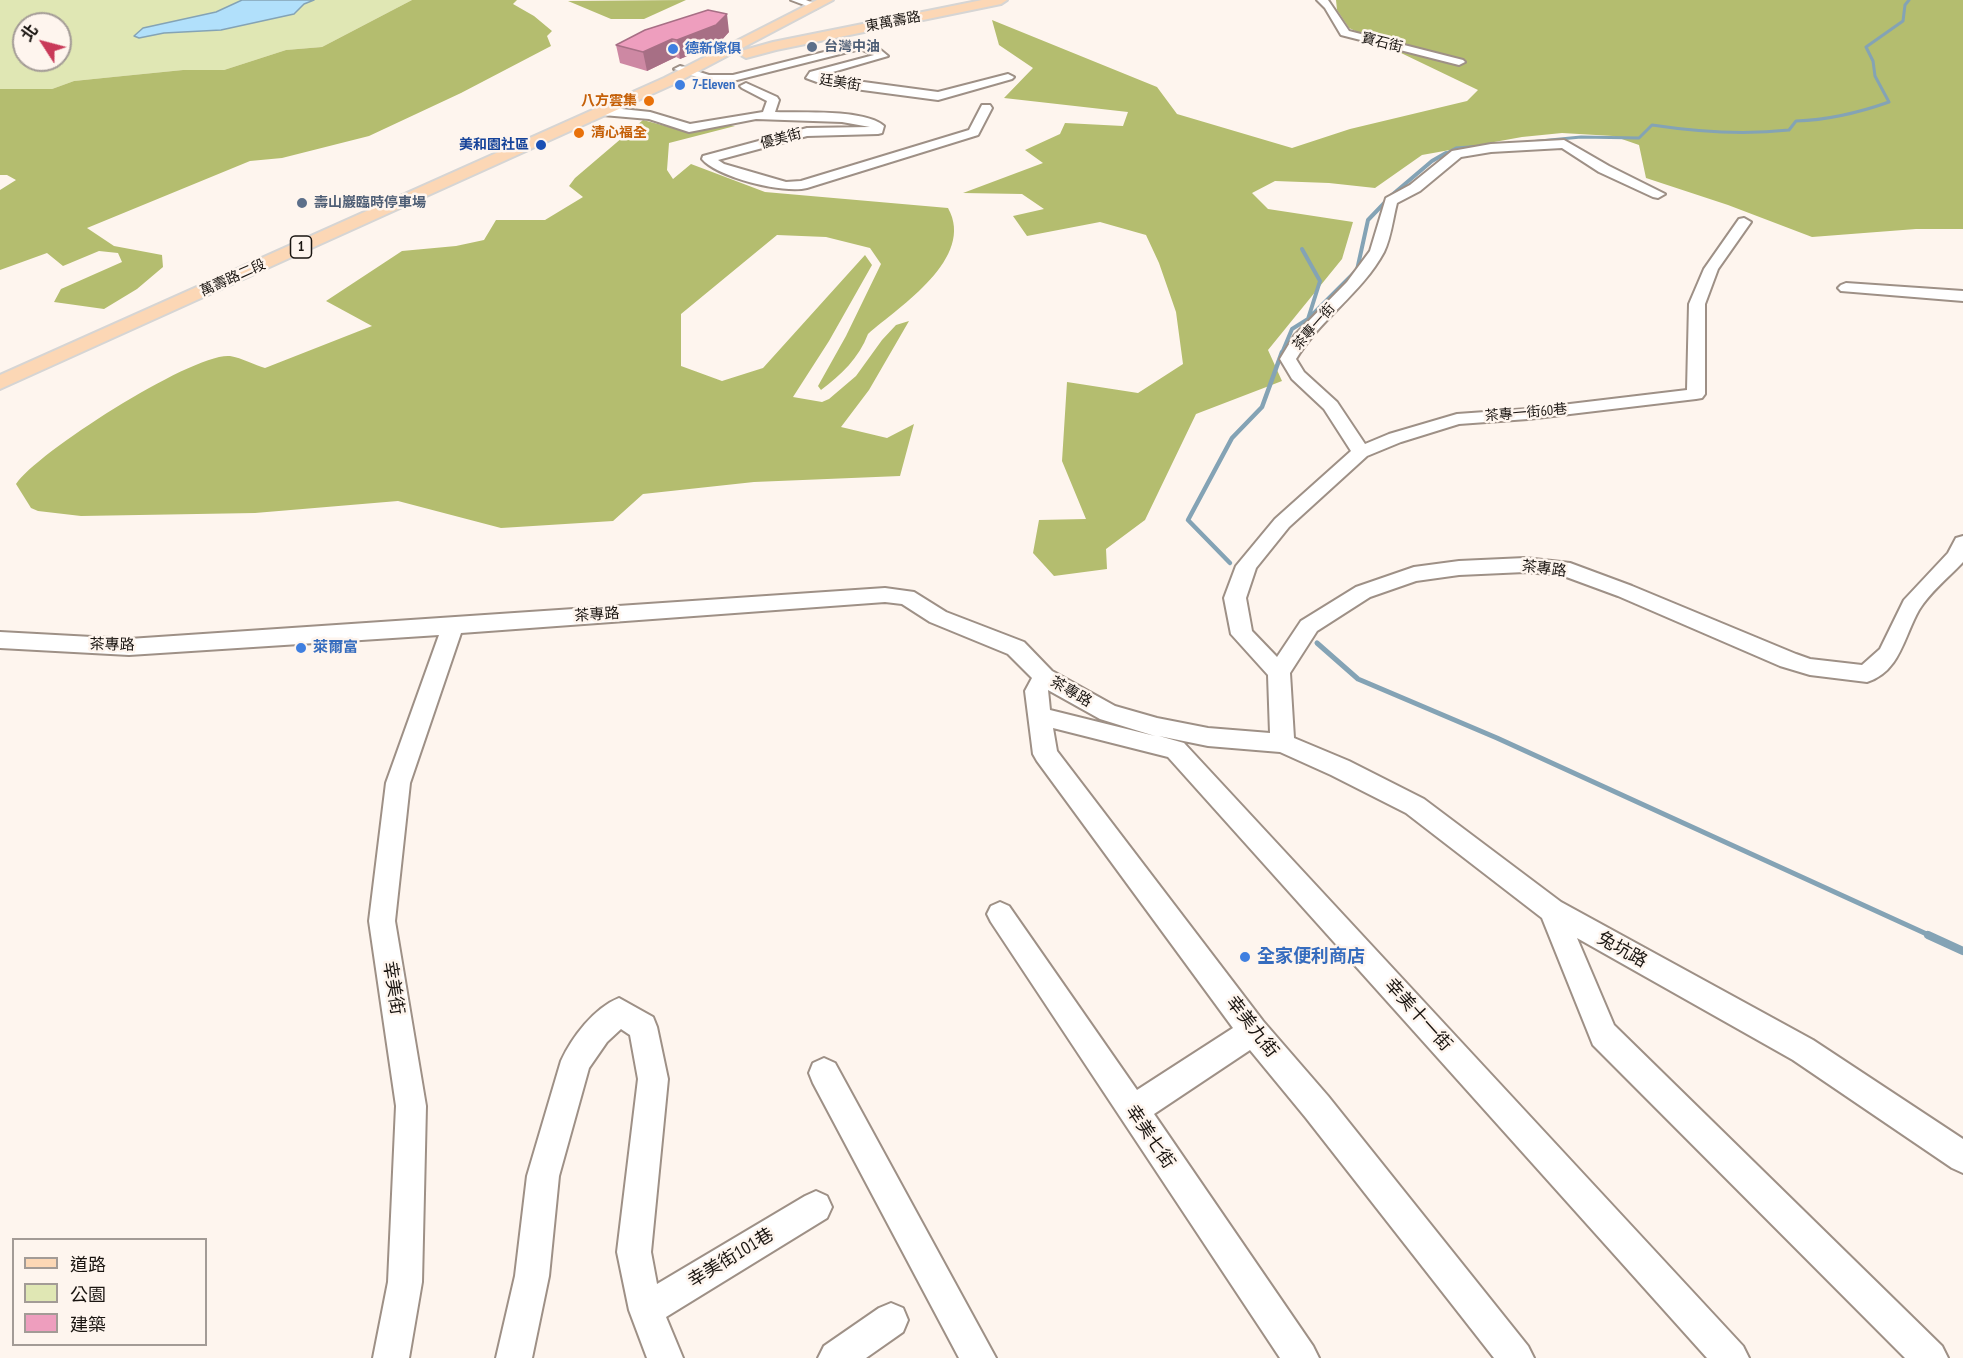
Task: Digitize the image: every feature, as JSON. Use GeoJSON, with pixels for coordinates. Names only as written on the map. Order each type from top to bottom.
{"type":"FeatureCollection","features":[{"type":"Feature","properties":{"kind":"main road","name":"東萬壽路"},"geometry":{"type":"LineString","coordinates":[[694,66],[757,46],[987,0]]}},
{"type":"Feature","properties":{"kind":"main road","name":"東萬壽路"},"geometry":{"type":"LineString","coordinates":[[694,66],[773,46],[1000,0]]}},
{"type":"Feature","properties":{"kind":"main road"},"geometry":{"type":"LineString","coordinates":[[694,66],[715,49],[813,2]]}},
{"type":"Feature","properties":{"kind":"main road"},"geometry":{"type":"LineString","coordinates":[[694,66],[741,43],[813,2]]}},
{"type":"Feature","properties":{"kind":"main road"},"geometry":{"type":"LineString","coordinates":[[741,43],[757,46]]}},
{"type":"Feature","properties":{"kind":"main road","name":"萬壽路二段"},"geometry":{"type":"LineString","coordinates":[[0,383],[603,111],[694,66]]}},
{"type":"Feature","properties":{"kind":"main road","name":"萬壽路二段"},"geometry":{"type":"LineString","coordinates":[[0,370],[694,66]]}},
{"type":"Feature","properties":{"kind":"street","name":"寶石街"},"geometry":{"type":"LineString","coordinates":[[1322,0],[1329,6],[1345,33],[1459,62]]}},
{"type":"Feature","properties":{"kind":"street","name":"廷美街"},"geometry":{"type":"LineString","coordinates":[[694,66],[708,78],[733,78],[860,46],[873,49],[883,56],[814,74],[812,78],[825,82],[934,96],[1008,77]]}},
{"type":"Feature","properties":{"kind":"street"},"geometry":{"type":"LineString","coordinates":[[746,86],[773,100],[768,116]]}},
{"type":"Feature","properties":{"kind":"street","name":"優美街"},"geometry":{"type":"LineString","coordinates":[[603,111],[650,116],[694,129],[756,115],[842,118],[878,126],[878,130],[863,132],[807,132],[708,159],[719,167],[786,186],[802,185],[966,134],[986,108]]}},
{"type":"Feature","properties":{"kind":"street","name":"茶專一街"},"geometry":{"type":"LineString","coordinates":[[1361,452],[1331,406],[1298,375],[1288,359],[1300,339],[1352,285],[1377,251],[1391,201],[1415,188],[1457,154],[1491,148],[1564,144],[1604,169],[1658,194]]}},
{"type":"Feature","properties":{"kind":"street","name":"茶專一街60巷"},"geometry":{"type":"LineString","coordinates":[[1361,452],[1395,438],[1457,419],[1528,414],[1696,394],[1697,304],[1712,269],[1744,222]]}},
{"type":"Feature","properties":{"kind":"street"},"geometry":{"type":"LineString","coordinates":[[1846,288],[1963,296]]}},
{"type":"Feature","properties":{"kind":"street"},"geometry":{"type":"LineString","coordinates":[[1282,743],[1279,672],[1242,634],[1235,598],[1246,566],[1282,523],[1361,452]]}},
{"type":"Feature","properties":{"kind":"street","name":"茶專路"},"geometry":{"type":"LineString","coordinates":[[1279,672],[1309,626],[1363,592],[1413,574],[1459,568],[1525,564],[1563,568],[1810,667],[1868,674],[1889,654],[1911,605],[1957,556],[1963,543]]}},
{"type":"Feature","properties":{"kind":"street","name":"茶專路"},"geometry":{"type":"LineString","coordinates":[[0,640],[129,647],[885,595],[907,597],[938,617],[1016,648],[1044,677],[1108,713],[1158,727],[1247,742],[1282,743]]}},
{"type":"Feature","properties":{"kind":"street","name":"幸美街"},"geometry":{"type":"LineString","coordinates":[[391,1358],[405,1282],[411,1106],[382,921],[398,783],[453,626]]}},
{"type":"Feature","properties":{"kind":"street","name":"幸美九街"},"geometry":{"type":"LineString","coordinates":[[1044,677],[1036,691],[1044,754],[1253,1031],[1324,1116],[1516,1358]]}},
{"type":"Feature","properties":{"kind":"street","name":"幸美十一街"},"geometry":{"type":"LineString","coordinates":[[1040,716],[1176,750],[1731,1358]]}},
{"type":"Feature","properties":{"kind":"street","name":"兔坑路"},"geometry":{"type":"LineString","coordinates":[[1282,743],[1340,768],[1415,806],[1552,910],[1803,1050],[1963,1157]]}},
{"type":"Feature","properties":{"kind":"street"},"geometry":{"type":"LineString","coordinates":[[1552,910],[1603,1035],[1930,1358]]}},
{"type":"Feature","properties":{"kind":"street","name":"幸美七街"},"geometry":{"type":"LineString","coordinates":[[1000,914],[1132,1112],[1301,1358]]}},
{"type":"Feature","properties":{"kind":"street"},"geometry":{"type":"LineString","coordinates":[[514,1358],[532,1276],[543,1176],[576,1061],[597,1032],[619,1012],[643,1027],[653,1079],[634,1252],[646,1310],[665,1358]]}},
{"type":"Feature","properties":{"kind":"street"},"geometry":{"type":"LineString","coordinates":[[1132,1112],[1253,1031]]}},
{"type":"Feature","properties":{"kind":"street"},"geometry":{"type":"LineString","coordinates":[[824,1073],[978,1358]]}},
{"type":"Feature","properties":{"kind":"street","name":"幸美街101巷"},"geometry":{"type":"LineString","coordinates":[[646,1310],[816,1207]]}},
{"type":"Feature","properties":{"kind":"street"},"geometry":{"type":"LineString","coordinates":[[836,1358],[891,1320]]}},
{"type":"Feature","properties":{"kind":"green space"},"geometry":{"type":"Polygon","coordinates":[[[0,0],[412,0],[322,47],[286,50],[224,70],[183,70],[74,81],[52,89],[0,89],[0,0]]]}},
{"type":"Feature","properties":{"kind":"green space"},"geometry":{"type":"Polygon","coordinates":[[[412,0],[517,0],[513,4],[534,16],[552,31],[547,36],[551,46],[461,93],[369,136],[282,158],[250,161],[87,228],[114,246],[162,255],[163,267],[137,289],[104,309],[54,302],[61,289],[122,262],[118,253],[99,251],[63,266],[47,253],[0,270],[0,190],[16,180],[7,175],[0,175],[0,89],[52,89],[74,81],[183,70],[224,70],[286,50],[322,47],[412,0]]]}},
{"type":"Feature","properties":{"kind":"green space"},"geometry":{"type":"Polygon","coordinates":[[[686,0],[644,19],[611,19],[568,1],[686,0]]]}},
{"type":"Feature","properties":{"kind":"green space"},"geometry":{"type":"Polygon","coordinates":[[[1336,0],[1963,0],[1963,229],[1916,229],[1812,237],[1728,205],[1646,178],[1639,145],[1613,136],[1562,133],[1522,137],[1422,155],[1375,188],[1275,181],[1252,193],[1268,209],[1353,222],[1342,259],[1268,350],[1282,381],[1196,414],[1145,520],[1106,549],[1107,569],[1054,576],[1033,553],[1039,520],[1086,519],[1062,461],[1067,382],[1138,393],[1183,364],[1176,312],[1159,263],[1146,235],[1100,222],[1027,236],[1013,216],[1044,209],[1022,194],[963,193],[1043,163],[1025,150],[1060,134],[1065,123],[1123,126],[1128,112],[1004,98],[1033,68],[999,45],[992,20],[1157,87],[1177,114],[1292,148],[1350,129],[1467,101],[1478,90],[1349,28],[1337,10],[1336,0]]]}},
{"type":"Feature","properties":{"kind":"green space"},"geometry":{"type":"Polygon","coordinates":[[[643,120],[688,132],[735,126],[669,143],[667,170],[673,179],[691,164],[765,192],[948,208],[954,227],[952,245],[943,262],[915,295],[868,334],[860,351],[849,365],[821,390],[818,386],[846,336],[881,264],[870,248],[826,237],[777,235],[681,314],[681,366],[722,381],[763,368],[865,255],[872,265],[829,341],[793,397],[822,402],[829,399],[856,376],[896,325],[909,321],[869,390],[841,427],[887,438],[914,424],[900,476],[754,482],[643,494],[613,521],[501,528],[398,501],[255,513],[81,516],[38,511],[31,508],[16,484],[30,469],[83,428],[117,406],[184,370],[211,359],[230,356],[265,368],[372,326],[326,301],[402,251],[456,246],[484,240],[496,220],[545,220],[583,197],[569,186],[575,178],[643,120]]]}},
{"type":"Feature","properties":{"kind":"water"},"geometry":{"type":"Polygon","coordinates":[[[242,0],[314,0],[304,4],[294,14],[221,30],[164,33],[139,38],[134,36],[143,28],[216,12],[242,0]]]}},
{"type":"Feature","properties":{"kind":"building"},"geometry":{"type":"Polygon","coordinates":[[[708,10],[727,14],[716,25],[677,40],[672,39],[643,52],[616,45],[645,30],[708,10]]]}},
{"type":"Feature","properties":{"kind":"waterway"},"geometry":{"type":"LineString","coordinates":[[1519,143],[1581,137],[1639,138],[1652,125],[1720,132],[1789,130],[1796,121],[1843,115],[1889,102],[1875,76],[1873,61],[1866,47],[1903,21],[1905,5],[1909,0]]}},
{"type":"Feature","properties":{"kind":"waterway"},"geometry":{"type":"LineString","coordinates":[[1443,155],[1456,148],[1483,146]]}},
{"type":"Feature","properties":{"kind":"waterway"},"geometry":{"type":"LineString","coordinates":[[1308,319],[1357,270],[1368,220],[1392,195],[1432,161],[1446,153]]}},
{"type":"Feature","properties":{"kind":"waterway"},"geometry":{"type":"LineString","coordinates":[[1302,249],[1320,281],[1308,319]]}},
{"type":"Feature","properties":{"kind":"waterway"},"geometry":{"type":"LineString","coordinates":[[1282,353],[1292,329],[1308,319]]}},
{"type":"Feature","properties":{"kind":"waterway"},"geometry":{"type":"LineString","coordinates":[[1230,563],[1188,520],[1232,438],[1262,407],[1282,352]]}},
{"type":"Feature","properties":{"kind":"waterway"},"geometry":{"type":"LineString","coordinates":[[1317,643],[1358,679],[1497,738],[1931,936]]}},
{"type":"Feature","properties":{"kind":"waterway"},"geometry":{"type":"LineString","coordinates":[[1928,935],[1963,951]]}},
{"type":"Feature","properties":{"kind":"place","name":"台灣中油"},"geometry":{"type":"Point","coordinates":[812,47]}},
{"type":"Feature","properties":{"kind":"place","name":"德新傢俱"},"geometry":{"type":"Point","coordinates":[673,49]}},
{"type":"Feature","properties":{"kind":"place","name":"7-Eleven"},"geometry":{"type":"Point","coordinates":[680,85]}},
{"type":"Feature","properties":{"kind":"place","name":"八方雲集"},"geometry":{"type":"Point","coordinates":[649,101]}},
{"type":"Feature","properties":{"kind":"place","name":"清心福全"},"geometry":{"type":"Point","coordinates":[579,133]}},
{"type":"Feature","properties":{"kind":"place","name":"美和園社區"},"geometry":{"type":"Point","coordinates":[541,145]}},
{"type":"Feature","properties":{"kind":"place","name":"壽山巖臨時停車場"},"geometry":{"type":"Point","coordinates":[302,203]}},
{"type":"Feature","properties":{"kind":"place","name":"萊爾富"},"geometry":{"type":"Point","coordinates":[301,648]}},
{"type":"Feature","properties":{"kind":"place","name":"全家便利商店"},"geometry":{"type":"Point","coordinates":[1245,957]}}]}
